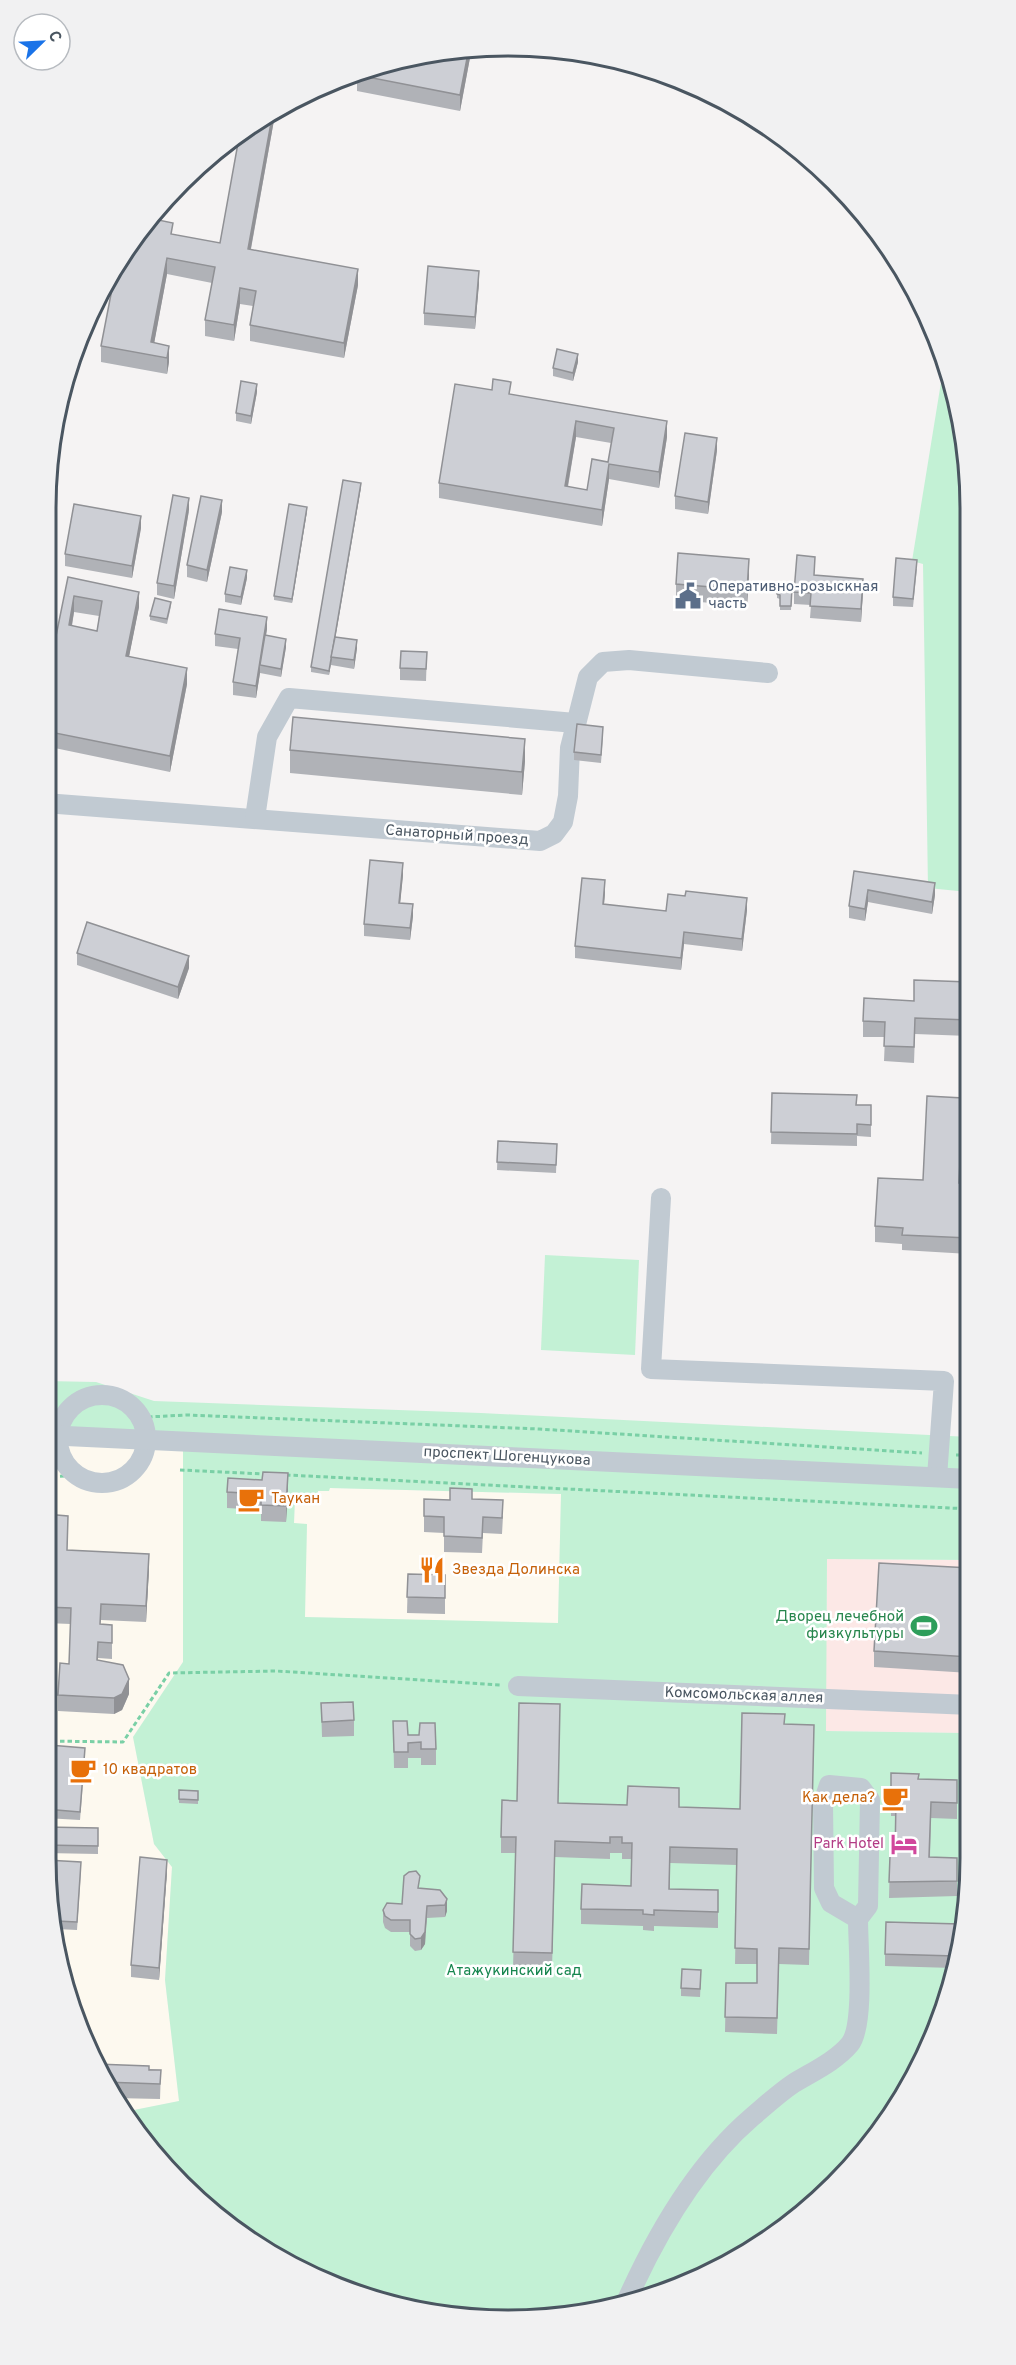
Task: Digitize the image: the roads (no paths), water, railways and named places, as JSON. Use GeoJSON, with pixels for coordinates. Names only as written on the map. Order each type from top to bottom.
{"type":"FeatureCollection","features":[{"type":"Feature","properties":{"kind":"street","name":"Санаторный проезд"},"geometry":{"type":"LineString","coordinates":[[56,804],[540,841],[554,834],[563,822],[568,795],[570,748],[575,723],[588,677],[594,668],[614,659],[768,673]]}},
{"type":"Feature","properties":{"kind":"street"},"geometry":{"type":"LineString","coordinates":[[255,818],[267,737],[289,698],[575,723]]}},
{"type":"Feature","properties":{"kind":"street"},"geometry":{"type":"LineString","coordinates":[[662,1198],[651,1369],[944,1382],[937,1477]]}},
{"type":"Feature","properties":{"kind":"street"},"geometry":{"type":"LineString","coordinates":[[56,1428],[73,1405],[88,1397],[104,1395],[121,1398],[135,1408],[144,1423],[147,1439],[144,1455],[135,1469],[123,1478],[108,1483],[92,1482],[72,1471],[56,1445]]}},
{"type":"Feature","properties":{"kind":"street","name":"проспект Шогенцукова"},"geometry":{"type":"LineString","coordinates":[[56,1435],[960,1478]]}},
{"type":"Feature","properties":{"kind":"street","name":"Комсомольская аллея"},"geometry":{"type":"LineString","coordinates":[[518,1686],[960,1705]]}},
{"type":"Feature","properties":{"kind":"street"},"geometry":{"type":"LineString","coordinates":[[630,2292],[642,2266],[674,2211],[713,2158],[750,2119],[792,2085],[826,2064],[851,2043],[860,2008],[858,1919],[868,1906],[870,1800],[861,1788],[829,1785],[823,1803],[824,1888],[831,1904],[858,1919]]}},
{"type":"Feature","properties":{"kind":"place","name":"Оперативно-розыскная часть"},"geometry":{"type":"Point","coordinates":[688,596]}},
{"type":"Feature","properties":{"kind":"place","name":"Таукан"},"geometry":{"type":"Point","coordinates":[251,1499]}},
{"type":"Feature","properties":{"kind":"place","name":"Звезда Долинска"},"geometry":{"type":"Point","coordinates":[432,1570]}},
{"type":"Feature","properties":{"kind":"place","name":"Дворец лечебной физкультуры"},"geometry":{"type":"Point","coordinates":[924,1626]}},
{"type":"Feature","properties":{"kind":"place","name":"10 квадратов"},"geometry":{"type":"Point","coordinates":[83,1770]}},
{"type":"Feature","properties":{"kind":"place","name":"Как дела?"},"geometry":{"type":"Point","coordinates":[895,1798]}},
{"type":"Feature","properties":{"kind":"place","name":"Park Hotel"},"geometry":{"type":"Point","coordinates":[904,1844]}},
{"type":"Feature","properties":{"kind":"park label","name":"Атажукинский сад"},"geometry":{"type":"Point","coordinates":[514,1971]}}]}
